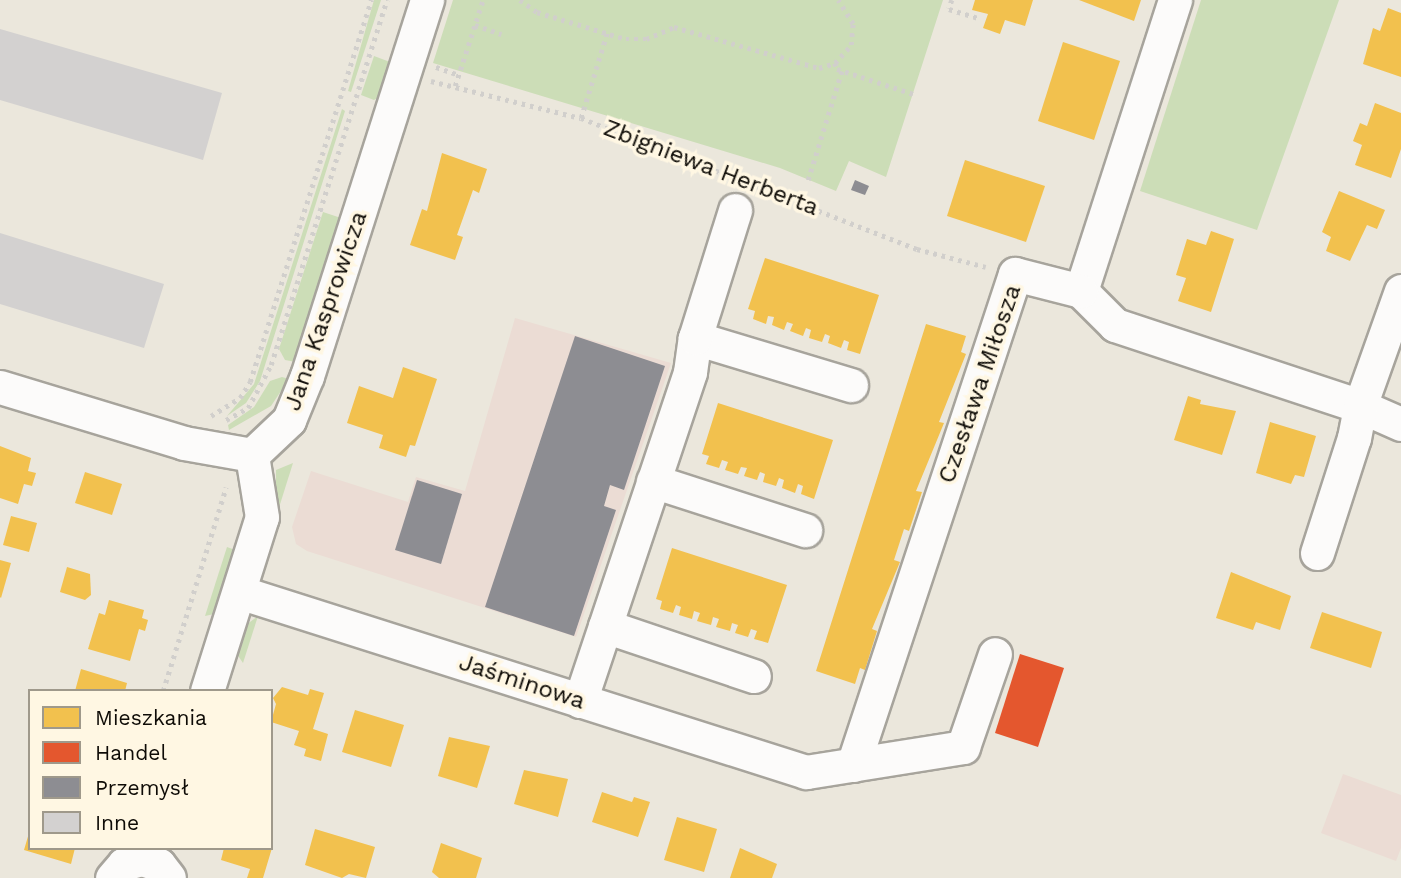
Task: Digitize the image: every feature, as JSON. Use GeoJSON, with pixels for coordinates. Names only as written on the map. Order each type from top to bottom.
{"type":"FeatureCollection","features":[{"type":"Feature","properties":{"kind":"street","name":"Jana Kasprowicza"},"geometry":{"type":"LineString","coordinates":[[252,455],[289,420],[416,64],[427,0]]}},
{"type":"Feature","properties":{"kind":"street"},"geometry":{"type":"LineString","coordinates":[[1175,0],[1081,291],[1115,325],[1360,406],[1401,424]]}},
{"type":"Feature","properties":{"kind":"street"},"geometry":{"type":"LineString","coordinates":[[580,701],[690,372],[695,338],[736,210]]}},
{"type":"Feature","properties":{"kind":"street","name":"Czesława Miłosza"},"geometry":{"type":"LineString","coordinates":[[853,765],[1015,274],[1081,291]]}},
{"type":"Feature","properties":{"kind":"street"},"geometry":{"type":"LineString","coordinates":[[1317,553],[1360,406],[1401,291]]}},
{"type":"Feature","properties":{"kind":"street"},"geometry":{"type":"LineString","coordinates":[[695,338],[851,385]]}},
{"type":"Feature","properties":{"kind":"street"},"geometry":{"type":"LineString","coordinates":[[0,387],[184,443],[252,455],[261,517],[208,689]]}},
{"type":"Feature","properties":{"kind":"street"},"geometry":{"type":"LineString","coordinates":[[653,481],[805,530]]}},
{"type":"Feature","properties":{"kind":"street","name":"Jaśminowa"},"geometry":{"type":"LineString","coordinates":[[239,592],[806,772],[853,765]]}},
{"type":"Feature","properties":{"kind":"street"},"geometry":{"type":"LineString","coordinates":[[604,626],[754,676]]}},
{"type":"Feature","properties":{"kind":"street"},"geometry":{"type":"LineString","coordinates":[[853,765],[963,747],[995,654]]}},
{"type":"Feature","properties":{"kind":"street"},"geometry":{"type":"LineString","coordinates":[[113,878],[124,864],[158,862]]}},
{"type":"Feature","properties":{"kind":"path"},"geometry":{"type":"LineString","coordinates":[[371,0],[250,382],[240,398],[211,416],[227,420],[247,408],[261,391],[387,0]]}},
{"type":"Feature","properties":{"kind":"path"},"geometry":{"type":"LineString","coordinates":[[455,86],[483,0]]}},
{"type":"Feature","properties":{"kind":"path"},"geometry":{"type":"LineString","coordinates":[[520,0],[537,12],[638,41],[674,27],[809,68],[835,63],[851,45],[853,31],[847,10],[838,0]]}},
{"type":"Feature","properties":{"kind":"path"},"geometry":{"type":"LineString","coordinates":[[952,0],[949,9],[979,18]]}},
{"type":"Feature","properties":{"kind":"path"},"geometry":{"type":"LineString","coordinates":[[475,25],[501,34]]}},
{"type":"Feature","properties":{"kind":"path"},"geometry":{"type":"LineString","coordinates":[[581,118],[607,33]]}},
{"type":"Feature","properties":{"kind":"path"},"geometry":{"type":"LineString","coordinates":[[835,63],[842,71],[913,94]]}},
{"type":"Feature","properties":{"kind":"path"},"geometry":{"type":"LineString","coordinates":[[416,64],[434,65],[459,75]]}},
{"type":"Feature","properties":{"kind":"path","name":"Zbigniewa Herberta"},"geometry":{"type":"LineString","coordinates":[[416,64],[455,86],[581,118],[918,248],[1015,274]]}},
{"type":"Feature","properties":{"kind":"path"},"geometry":{"type":"LineString","coordinates":[[808,180],[842,71]]}},
{"type":"Feature","properties":{"kind":"path"},"geometry":{"type":"LineString","coordinates":[[164,689],[228,483]]}},
{"type":"Feature","properties":{"kind":"shaded area"},"geometry":{"type":"Polygon","coordinates":[[[515,318],[671,363],[576,637],[307,551],[296,544],[292,527],[311,471],[408,502],[416,477],[465,491],[515,318]]]}},
{"type":"Feature","properties":{"kind":"shaded area"},"geometry":{"type":"Polygon","coordinates":[[[1343,774],[1401,795],[1401,848],[1396,861],[1321,833],[1343,774]]]}},
{"type":"Feature","properties":{"kind":"green space"},"geometry":{"type":"Polygon","coordinates":[[[374,0],[381,0],[351,92],[348,91],[374,0]]]}},
{"type":"Feature","properties":{"kind":"green space"},"geometry":{"type":"Polygon","coordinates":[[[453,0],[943,0],[886,177],[849,161],[836,191],[780,168],[433,63],[453,0]]]}},
{"type":"Feature","properties":{"kind":"green space"},"geometry":{"type":"Polygon","coordinates":[[[1201,0],[1339,0],[1257,230],[1140,191],[1201,0]]]}},
{"type":"Feature","properties":{"kind":"green space"},"geometry":{"type":"Polygon","coordinates":[[[374,56],[390,62],[379,97],[374,100],[361,95],[374,56]]]}},
{"type":"Feature","properties":{"kind":"green space"},"geometry":{"type":"Polygon","coordinates":[[[342,109],[345,111],[260,381],[246,403],[227,416],[254,384],[342,109]]]}},
{"type":"Feature","properties":{"kind":"green space"},"geometry":{"type":"Polygon","coordinates":[[[323,212],[341,218],[296,362],[285,360],[279,349],[323,212]]]}},
{"type":"Feature","properties":{"kind":"green space"},"geometry":{"type":"Polygon","coordinates":[[[282,377],[289,379],[271,406],[229,430],[228,425],[254,407],[270,381],[282,377]]]}},
{"type":"Feature","properties":{"kind":"green space"},"geometry":{"type":"Polygon","coordinates":[[[293,463],[276,517],[276,470],[293,463]]]}},
{"type":"Feature","properties":{"kind":"green space"},"geometry":{"type":"Polygon","coordinates":[[[227,547],[235,550],[214,614],[205,616],[227,547]]]}},
{"type":"Feature","properties":{"kind":"green space"},"geometry":{"type":"Polygon","coordinates":[[[258,616],[243,663],[234,650],[246,625],[258,616]]]}},
{"type":"Feature","properties":{"kind":"building: Mieszkania"},"geometry":{"type":"Polygon","coordinates":[[[975,0],[1033,0],[1025,26],[1005,20],[1000,34],[983,28],[988,14],[972,10],[975,0]]]}},
{"type":"Feature","properties":{"kind":"building: Mieszkania"},"geometry":{"type":"Polygon","coordinates":[[[1079,0],[1141,0],[1134,21],[1079,0]]]}},
{"type":"Feature","properties":{"kind":"building: Mieszkania"},"geometry":{"type":"Polygon","coordinates":[[[1388,8],[1401,13],[1401,77],[1363,64],[1373,28],[1380,31],[1388,8]]]}},
{"type":"Feature","properties":{"kind":"building: Mieszkania"},"geometry":{"type":"Polygon","coordinates":[[[1063,42],[1120,61],[1094,140],[1038,121],[1063,42]]]}},
{"type":"Feature","properties":{"kind":"building: Mieszkania"},"geometry":{"type":"Polygon","coordinates":[[[1375,103],[1401,113],[1401,149],[1391,178],[1355,165],[1362,145],[1353,141],[1360,123],[1367,126],[1375,103]]]}},
{"type":"Feature","properties":{"kind":"building: Mieszkania"},"geometry":{"type":"Polygon","coordinates":[[[442,153],[487,169],[479,193],[473,190],[457,235],[463,237],[455,260],[410,245],[422,209],[427,211],[442,153]]]}},
{"type":"Feature","properties":{"kind":"building: Mieszkania"},"geometry":{"type":"Polygon","coordinates":[[[965,160],[1045,186],[1026,242],[947,216],[965,160]]]}},
{"type":"Feature","properties":{"kind":"building: Mieszkania"},"geometry":{"type":"Polygon","coordinates":[[[1339,191],[1385,210],[1377,229],[1367,225],[1350,261],[1326,251],[1331,237],[1322,232],[1339,191]]]}},
{"type":"Feature","properties":{"kind":"building: Mieszkania"},"geometry":{"type":"Polygon","coordinates":[[[1211,231],[1234,239],[1211,312],[1178,301],[1186,278],[1176,275],[1187,239],[1206,245],[1211,231]]]}},
{"type":"Feature","properties":{"kind":"building: Mieszkania"},"geometry":{"type":"Polygon","coordinates":[[[765,258],[879,295],[860,354],[847,350],[849,342],[844,340],[841,348],[828,343],[830,336],[825,334],[822,342],[809,338],[811,330],[806,328],[803,336],[790,331],[793,324],[787,322],[784,330],[772,325],[774,317],[768,316],[766,324],[753,319],[755,311],[748,309],[765,258]]]}},
{"type":"Feature","properties":{"kind":"building: Mieszkania"},"geometry":{"type":"Polygon","coordinates":[[[926,324],[966,336],[961,352],[966,354],[939,422],[944,423],[916,491],[922,492],[909,531],[904,529],[894,560],[900,562],[872,629],[877,631],[865,670],[860,668],[855,684],[816,671],[926,324]]]}},
{"type":"Feature","properties":{"kind":"building: Mieszkania"},"geometry":{"type":"Polygon","coordinates":[[[403,367],[437,379],[415,446],[410,445],[406,457],[379,448],[383,435],[347,423],[359,386],[393,398],[403,367]]]}},
{"type":"Feature","properties":{"kind":"building: Mieszkania"},"geometry":{"type":"Polygon","coordinates":[[[1188,396],[1201,400],[1200,404],[1236,411],[1222,455],[1174,440],[1188,396]]]}},
{"type":"Feature","properties":{"kind":"building: Mieszkania"},"geometry":{"type":"Polygon","coordinates":[[[718,403],[833,440],[814,499],[801,494],[803,486],[798,484],[795,493],[782,488],[784,480],[779,478],[776,486],[763,482],[765,474],[760,472],[757,480],[744,476],[747,468],[741,467],[738,474],[725,470],[728,462],[722,460],[719,468],[706,464],[709,456],[702,454],[718,403]]]}},
{"type":"Feature","properties":{"kind":"building: Mieszkania"},"geometry":{"type":"Polygon","coordinates":[[[1270,422],[1316,436],[1304,477],[1295,475],[1291,484],[1256,473],[1270,422]]]}},
{"type":"Feature","properties":{"kind":"building: Mieszkania"},"geometry":{"type":"Polygon","coordinates":[[[0,446],[31,458],[28,471],[36,473],[32,486],[24,484],[18,504],[0,498],[0,446]]]}},
{"type":"Feature","properties":{"kind":"building: Mieszkania"},"geometry":{"type":"Polygon","coordinates":[[[85,472],[122,484],[112,515],[75,503],[85,472]]]}},
{"type":"Feature","properties":{"kind":"building: Mieszkania"},"geometry":{"type":"Polygon","coordinates":[[[11,516],[37,523],[29,552],[3,545],[11,516]]]}},
{"type":"Feature","properties":{"kind":"building: Mieszkania"},"geometry":{"type":"Polygon","coordinates":[[[672,548],[787,585],[768,643],[754,639],[757,631],[751,629],[748,637],[735,633],[738,625],[732,623],[730,631],[716,627],[719,619],[713,617],[711,625],[697,621],[700,613],[694,611],[692,619],[679,615],[681,607],[676,605],[673,613],[660,609],[662,601],[656,599],[672,548]]]}},
{"type":"Feature","properties":{"kind":"building: Mieszkania"},"geometry":{"type":"Polygon","coordinates":[[[0,560],[11,563],[1,598],[0,597],[0,560]]]}},
{"type":"Feature","properties":{"kind":"building: Mieszkania"},"geometry":{"type":"Polygon","coordinates":[[[67,567],[90,574],[91,595],[85,600],[60,592],[67,567]]]}},
{"type":"Feature","properties":{"kind":"building: Mieszkania"},"geometry":{"type":"Polygon","coordinates":[[[1231,572],[1291,596],[1280,630],[1256,622],[1253,630],[1216,618],[1231,572]]]}},
{"type":"Feature","properties":{"kind":"building: Mieszkania"},"geometry":{"type":"Polygon","coordinates":[[[109,600],[144,610],[142,618],[148,620],[145,631],[139,629],[130,661],[88,649],[99,613],[105,615],[109,600]]]}},
{"type":"Feature","properties":{"kind":"building: Mieszkania"},"geometry":{"type":"Polygon","coordinates":[[[1322,612],[1382,632],[1371,668],[1310,648],[1322,612]]]}},
{"type":"Feature","properties":{"kind":"building: Mieszkania"},"geometry":{"type":"Polygon","coordinates":[[[81,669],[127,683],[126,689],[76,689],[81,669]]]}},
{"type":"Feature","properties":{"kind":"building: Mieszkania"},"geometry":{"type":"Polygon","coordinates":[[[282,687],[308,695],[310,689],[324,693],[313,729],[328,734],[321,761],[304,756],[306,749],[294,745],[299,731],[273,723],[276,704],[273,698],[282,687]]]}},
{"type":"Feature","properties":{"kind":"building: Mieszkania"},"geometry":{"type":"Polygon","coordinates":[[[355,710],[404,725],[391,767],[342,752],[355,710]]]}},
{"type":"Feature","properties":{"kind":"building: Mieszkania"},"geometry":{"type":"Polygon","coordinates":[[[449,737],[490,746],[477,788],[438,776],[449,737]]]}},
{"type":"Feature","properties":{"kind":"building: Mieszkania"},"geometry":{"type":"Polygon","coordinates":[[[524,770],[568,779],[558,817],[514,804],[524,770]]]}},
{"type":"Feature","properties":{"kind":"building: Mieszkania"},"geometry":{"type":"Polygon","coordinates":[[[602,792],[632,802],[634,797],[650,802],[638,837],[592,822],[602,792]]]}},
{"type":"Feature","properties":{"kind":"building: Mieszkania"},"geometry":{"type":"Polygon","coordinates":[[[677,817],[717,829],[704,872],[664,860],[677,817]]]}},
{"type":"Feature","properties":{"kind":"building: Mieszkania"},"geometry":{"type":"Polygon","coordinates":[[[315,829],[375,847],[366,878],[349,874],[342,878],[305,865],[315,829]]]}},
{"type":"Feature","properties":{"kind":"building: Mieszkania"},"geometry":{"type":"Polygon","coordinates":[[[28,836],[28,850],[74,850],[71,864],[24,850],[28,836]]]}},
{"type":"Feature","properties":{"kind":"building: Mieszkania"},"geometry":{"type":"Polygon","coordinates":[[[441,843],[482,858],[476,878],[439,878],[432,872],[441,843]]]}},
{"type":"Feature","properties":{"kind":"building: Mieszkania"},"geometry":{"type":"Polygon","coordinates":[[[740,848],[777,864],[772,878],[730,878],[740,848]]]}},
{"type":"Feature","properties":{"kind":"building: Mieszkania"},"geometry":{"type":"Polygon","coordinates":[[[224,850],[271,850],[263,878],[247,878],[250,869],[221,860],[224,850]]]}},
{"type":"Feature","properties":{"kind":"building: Handel"},"geometry":{"type":"Polygon","coordinates":[[[1020,654],[1064,668],[1038,747],[995,733],[1020,654]]]}},
{"type":"Feature","properties":{"kind":"building: Przemysł"},"geometry":{"type":"Polygon","coordinates":[[[855,180],[869,186],[865,195],[851,190],[855,180]]]}},
{"type":"Feature","properties":{"kind":"building: Przemysł"},"geometry":{"type":"Polygon","coordinates":[[[575,336],[665,366],[624,490],[610,485],[604,506],[616,510],[574,636],[485,607],[575,336]]]}},
{"type":"Feature","properties":{"kind":"building: Przemysł"},"geometry":{"type":"Polygon","coordinates":[[[417,480],[462,494],[441,564],[395,550],[417,480]]]}},
{"type":"Feature","properties":{"kind":"building: Inne"},"geometry":{"type":"Polygon","coordinates":[[[0,29],[222,93],[203,160],[0,100],[0,29]]]}},
{"type":"Feature","properties":{"kind":"building: Inne"},"geometry":{"type":"Polygon","coordinates":[[[0,233],[164,284],[144,348],[0,304],[0,233]]]}}]}
